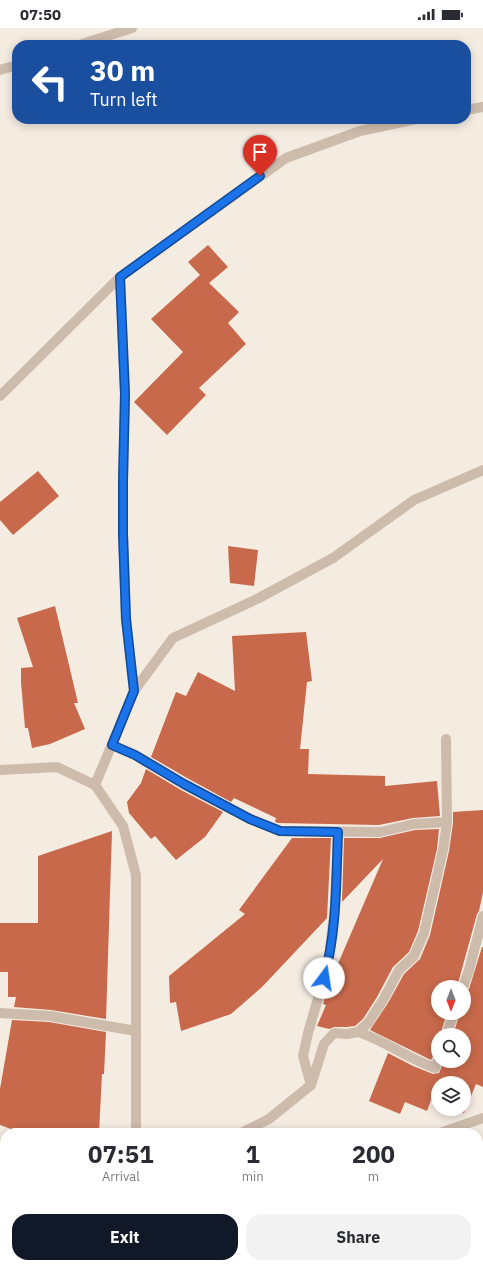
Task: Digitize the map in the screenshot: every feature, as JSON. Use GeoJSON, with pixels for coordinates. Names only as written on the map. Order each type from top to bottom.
{"type":"FeatureCollection","features":[{"type":"Feature","properties":{"kind":"street"},"geometry":{"type":"LineString","coordinates":[[95,40],[132,28]]}},
{"type":"Feature","properties":{"kind":"street"},"geometry":{"type":"LineString","coordinates":[[0,70],[12,66]]}},
{"type":"Feature","properties":{"kind":"street"},"geometry":{"type":"LineString","coordinates":[[471,109],[483,107]]}},
{"type":"Feature","properties":{"kind":"street"},"geometry":{"type":"LineString","coordinates":[[0,396],[120,277],[286,158],[360,131],[393,124]]}},
{"type":"Feature","properties":{"kind":"street"},"geometry":{"type":"LineString","coordinates":[[120,277],[125,394],[123,534],[126,619],[134,691]]}},
{"type":"Feature","properties":{"kind":"street"},"geometry":{"type":"LineString","coordinates":[[95,785],[134,691],[173,638],[259,598],[332,558],[414,500],[483,470]]}},
{"type":"Feature","properties":{"kind":"street"},"geometry":{"type":"LineString","coordinates":[[358,1032],[368,1023],[383,1000],[399,970],[414,956],[424,933],[443,850],[447,822],[446,739]]}},
{"type":"Feature","properties":{"kind":"street"},"geometry":{"type":"LineString","coordinates":[[112,745],[135,755],[184,784],[250,819],[280,831],[380,832],[414,824],[447,822]]}},
{"type":"Feature","properties":{"kind":"street"},"geometry":{"type":"LineString","coordinates":[[0,770],[56,767],[95,785],[123,826],[136,875],[136,1128]]}},
{"type":"Feature","properties":{"kind":"street"},"geometry":{"type":"LineString","coordinates":[[311,1085],[302,1056],[328,964],[335,908],[338,832]]}},
{"type":"Feature","properties":{"kind":"street"},"geometry":{"type":"LineString","coordinates":[[465,980],[483,916]]}},
{"type":"Feature","properties":{"kind":"street"},"geometry":{"type":"LineString","coordinates":[[0,1013],[50,1016],[136,1031]]}},
{"type":"Feature","properties":{"kind":"street"},"geometry":{"type":"LineString","coordinates":[[252,1128],[269,1119],[311,1085],[324,1044],[334,1033],[347,1034],[358,1032],[375,1038],[421,1063],[431,1067]]}},
{"type":"Feature","properties":{"kind":"street"},"geometry":{"type":"LineString","coordinates":[[454,1128],[483,1118]]}},
{"type":"Feature","properties":{"kind":"building"},"geometry":{"type":"Polygon","coordinates":[[[208,245],[228,267],[209,283],[239,312],[228,323],[246,344],[199,388],[206,395],[167,435],[134,402],[183,352],[151,319],[200,275],[188,262],[208,245]]]}},
{"type":"Feature","properties":{"kind":"building"},"geometry":{"type":"Polygon","coordinates":[[[38,471],[59,496],[13,535],[0,520],[0,502],[38,471]]]}},
{"type":"Feature","properties":{"kind":"building"},"geometry":{"type":"Polygon","coordinates":[[[228,546],[258,550],[254,586],[230,583],[228,546]]]}},
{"type":"Feature","properties":{"kind":"building"},"geometry":{"type":"Polygon","coordinates":[[[55,606],[78,703],[74,703],[85,729],[50,744],[32,748],[28,728],[25,728],[21,668],[33,667],[17,618],[55,606]]]}},
{"type":"Feature","properties":{"kind":"building"},"geometry":{"type":"Polygon","coordinates":[[[306,632],[312,681],[307,682],[300,749],[309,749],[308,774],[385,776],[385,786],[437,781],[440,816],[413,818],[379,825],[278,823],[275,822],[276,818],[234,798],[231,802],[151,757],[176,692],[186,696],[198,672],[235,691],[232,636],[306,632]]]}},
{"type":"Feature","properties":{"kind":"building"},"geometry":{"type":"Polygon","coordinates":[[[146,769],[181,790],[223,812],[205,837],[176,860],[155,836],[151,839],[129,813],[127,802],[141,783],[146,769]]]}},
{"type":"Feature","properties":{"kind":"building"},"geometry":{"type":"Polygon","coordinates":[[[483,810],[483,892],[459,980],[431,980],[431,1020],[445,1020],[442,1028],[431,1028],[431,1060],[370,1030],[388,1003],[404,974],[420,959],[430,935],[449,851],[453,812],[483,810]]]}},
{"type":"Feature","properties":{"kind":"building"},"geometry":{"type":"Polygon","coordinates":[[[439,829],[437,849],[418,931],[409,952],[393,967],[363,1019],[355,1026],[334,1027],[329,1029],[317,1026],[326,1005],[323,1004],[328,987],[383,859],[342,902],[344,838],[380,838],[415,830],[439,829]]]}},
{"type":"Feature","properties":{"kind":"building"},"geometry":{"type":"Polygon","coordinates":[[[112,831],[106,1019],[51,1010],[14,1007],[16,997],[8,997],[8,972],[0,972],[0,923],[38,923],[38,856],[112,831]]]}},
{"type":"Feature","properties":{"kind":"building"},"geometry":{"type":"Polygon","coordinates":[[[292,838],[331,838],[327,918],[262,987],[231,1014],[181,1031],[176,1002],[170,1003],[169,976],[245,914],[239,910],[292,838]]]}},
{"type":"Feature","properties":{"kind":"building"},"geometry":{"type":"Polygon","coordinates":[[[483,947],[483,1087],[476,1084],[471,1096],[471,1076],[431,1076],[431,1100],[427,1111],[405,1102],[400,1114],[369,1101],[388,1053],[413,1066],[433,1074],[439,1073],[441,1068],[471,1068],[471,1028],[455,1028],[458,1020],[471,1020],[471,983],[483,947]]]}},
{"type":"Feature","properties":{"kind":"building"},"geometry":{"type":"Polygon","coordinates":[[[12,1020],[49,1022],[106,1032],[99,1128],[8,1128],[0,1125],[0,1089],[12,1020]]]}},
{"type":"Feature","properties":{"kind":"route"},"geometry":{"type":"LineString","coordinates":[[260,176],[120,277],[125,394],[123,534],[126,619],[134,691],[112,745],[135,755],[184,784],[250,819],[280,831],[338,832],[335,908],[328,964],[324,978]]}}]}
